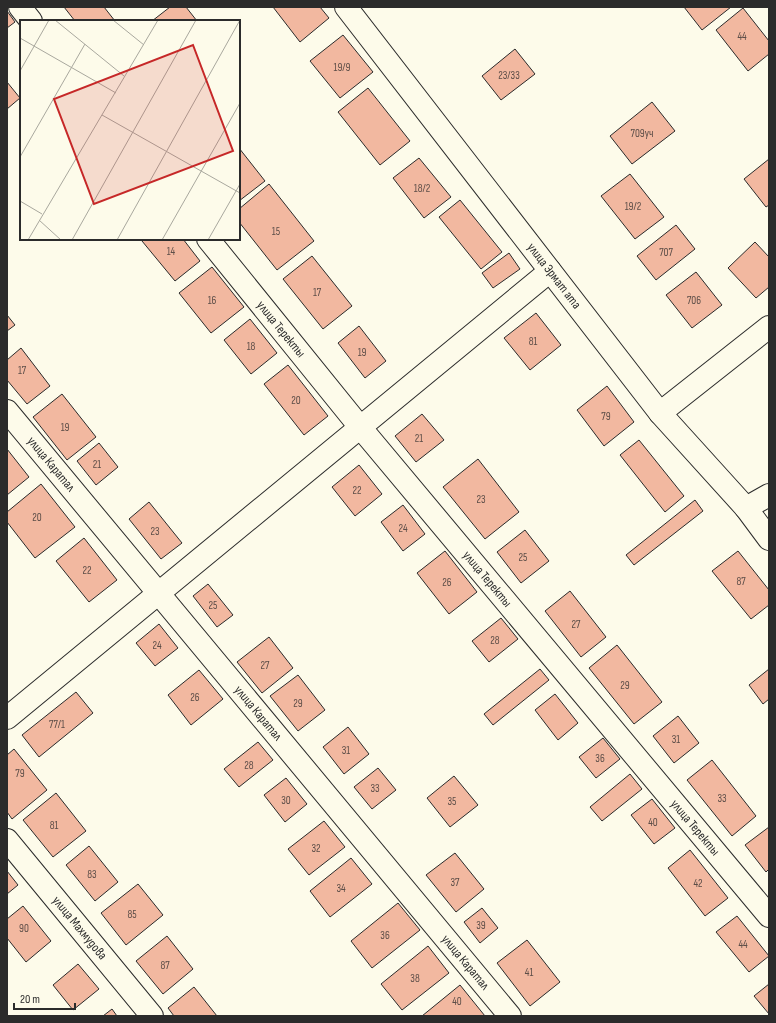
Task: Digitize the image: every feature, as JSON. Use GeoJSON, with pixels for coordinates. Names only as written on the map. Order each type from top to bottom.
{"type":"FeatureCollection","features":[{"type":"Feature","properties":{"kind":"street"},"geometry":{"type":"LineString","coordinates":[[20,7],[31,20]]}},
{"type":"Feature","properties":{"kind":"street","name":"улица Эрмат ата"},"geometry":{"type":"LineString","coordinates":[[346,7],[660,413],[746,508],[769,539]]}},
{"type":"Feature","properties":{"kind":"street","name":"улица Теректы"},"geometry":{"type":"LineString","coordinates":[[209,240],[360,427],[769,916]]}},
{"type":"Feature","properties":{"kind":"street"},"geometry":{"type":"LineString","coordinates":[[7,718],[159,595],[360,427],[550,272]]}},
{"type":"Feature","properties":{"kind":"street"},"geometry":{"type":"LineString","coordinates":[[660,413],[769,327]]}},
{"type":"Feature","properties":{"kind":"street","name":"улица Каратал"},"geometry":{"type":"LineString","coordinates":[[7,411],[510,1016]]}},
{"type":"Feature","properties":{"kind":"street"},"geometry":{"type":"LineString","coordinates":[[746,508],[769,495]]}},
{"type":"Feature","properties":{"kind":"street","name":"улица Махмудова"},"geometry":{"type":"LineString","coordinates":[[7,840],[152,1016]]}},
{"type":"Feature","properties":{"kind":"building"},"geometry":{"type":"Polygon","coordinates":[[[64,7],[104,7],[114,20],[74,20],[64,7]]]}},
{"type":"Feature","properties":{"kind":"building"},"geometry":{"type":"Polygon","coordinates":[[[170,7],[186,7],[196,20],[153,20],[170,7]]]}},
{"type":"Feature","properties":{"kind":"building"},"geometry":{"type":"Polygon","coordinates":[[[273,7],[320,7],[329,18],[300,42],[273,7]]]}},
{"type":"Feature","properties":{"kind":"building"},"geometry":{"type":"Polygon","coordinates":[[[684,7],[731,7],[702,30],[684,7]]]}},
{"type":"Feature","properties":{"kind":"building"},"geometry":{"type":"Polygon","coordinates":[[[743,8],[769,41],[769,54],[748,71],[716,30],[743,8]]]}},
{"type":"Feature","properties":{"kind":"building"},"geometry":{"type":"Polygon","coordinates":[[[7,11],[15,22],[7,28],[7,11]]]}},
{"type":"Feature","properties":{"kind":"building"},"geometry":{"type":"Polygon","coordinates":[[[343,35],[373,72],[340,98],[310,61],[343,35]]]}},
{"type":"Feature","properties":{"kind":"building"},"geometry":{"type":"Polygon","coordinates":[[[515,49],[535,74],[501,100],[482,76],[515,49]]]}},
{"type":"Feature","properties":{"kind":"building"},"geometry":{"type":"Polygon","coordinates":[[[7,82],[20,98],[7,109],[7,82]]]}},
{"type":"Feature","properties":{"kind":"building"},"geometry":{"type":"Polygon","coordinates":[[[368,88],[410,141],[380,165],[338,112],[368,88]]]}},
{"type":"Feature","properties":{"kind":"building"},"geometry":{"type":"Polygon","coordinates":[[[652,102],[675,131],[632,164],[610,136],[652,102]]]}},
{"type":"Feature","properties":{"kind":"building"},"geometry":{"type":"Polygon","coordinates":[[[240,149],[265,181],[240,200],[240,149]]]}},
{"type":"Feature","properties":{"kind":"building"},"geometry":{"type":"Polygon","coordinates":[[[419,158],[451,197],[424,218],[393,178],[419,158]]]}},
{"type":"Feature","properties":{"kind":"building"},"geometry":{"type":"Polygon","coordinates":[[[769,159],[769,205],[766,207],[744,179],[769,159]]]}},
{"type":"Feature","properties":{"kind":"building"},"geometry":{"type":"Polygon","coordinates":[[[630,174],[664,217],[635,239],[601,196],[630,174]]]}},
{"type":"Feature","properties":{"kind":"building"},"geometry":{"type":"Polygon","coordinates":[[[269,184],[314,241],[277,270],[240,223],[240,208],[269,184]]]}},
{"type":"Feature","properties":{"kind":"building"},"geometry":{"type":"Polygon","coordinates":[[[460,200],[502,252],[481,269],[439,217],[460,200]]]}},
{"type":"Feature","properties":{"kind":"building"},"geometry":{"type":"Polygon","coordinates":[[[676,225],[695,249],[656,280],[637,256],[676,225]]]}},
{"type":"Feature","properties":{"kind":"building"},"geometry":{"type":"Polygon","coordinates":[[[184,240],[200,261],[175,281],[142,241],[184,240]]]}},
{"type":"Feature","properties":{"kind":"building"},"geometry":{"type":"Polygon","coordinates":[[[755,242],[769,257],[769,287],[756,298],[728,268],[755,242]]]}},
{"type":"Feature","properties":{"kind":"building"},"geometry":{"type":"Polygon","coordinates":[[[509,253],[520,269],[493,288],[482,273],[509,253]]]}},
{"type":"Feature","properties":{"kind":"building"},"geometry":{"type":"Polygon","coordinates":[[[312,256],[352,306],[323,329],[283,279],[312,256]]]}},
{"type":"Feature","properties":{"kind":"building"},"geometry":{"type":"Polygon","coordinates":[[[212,267],[244,307],[211,333],[179,293],[212,267]]]}},
{"type":"Feature","properties":{"kind":"building"},"geometry":{"type":"Polygon","coordinates":[[[696,272],[722,305],[692,328],[666,295],[696,272]]]}},
{"type":"Feature","properties":{"kind":"building"},"geometry":{"type":"Polygon","coordinates":[[[536,313],[561,345],[530,370],[504,338],[536,313]]]}},
{"type":"Feature","properties":{"kind":"building"},"geometry":{"type":"Polygon","coordinates":[[[7,315],[15,325],[7,331],[7,315]]]}},
{"type":"Feature","properties":{"kind":"building"},"geometry":{"type":"Polygon","coordinates":[[[250,319],[277,353],[251,374],[224,340],[250,319]]]}},
{"type":"Feature","properties":{"kind":"building"},"geometry":{"type":"Polygon","coordinates":[[[359,326],[386,361],[365,378],[338,343],[359,326]]]}},
{"type":"Feature","properties":{"kind":"building"},"geometry":{"type":"Polygon","coordinates":[[[21,348],[50,386],[27,404],[7,380],[7,360],[21,348]]]}},
{"type":"Feature","properties":{"kind":"building"},"geometry":{"type":"Polygon","coordinates":[[[288,365],[328,416],[304,435],[264,384],[288,365]]]}},
{"type":"Feature","properties":{"kind":"building"},"geometry":{"type":"Polygon","coordinates":[[[607,386],[634,422],[604,446],[577,410],[607,386]]]}},
{"type":"Feature","properties":{"kind":"building"},"geometry":{"type":"Polygon","coordinates":[[[62,394],[96,437],[67,460],[33,417],[62,394]]]}},
{"type":"Feature","properties":{"kind":"building"},"geometry":{"type":"Polygon","coordinates":[[[422,414],[444,440],[416,462],[395,436],[422,414]]]}},
{"type":"Feature","properties":{"kind":"building"},"geometry":{"type":"Polygon","coordinates":[[[639,440],[684,496],[665,512],[620,455],[639,440]]]}},
{"type":"Feature","properties":{"kind":"building"},"geometry":{"type":"Polygon","coordinates":[[[99,443],[118,467],[96,485],[77,461],[99,443]]]}},
{"type":"Feature","properties":{"kind":"building"},"geometry":{"type":"Polygon","coordinates":[[[7,449],[29,477],[7,495],[7,449]]]}},
{"type":"Feature","properties":{"kind":"building"},"geometry":{"type":"Polygon","coordinates":[[[478,459],[519,512],[485,539],[443,487],[478,459]]]}},
{"type":"Feature","properties":{"kind":"building"},"geometry":{"type":"Polygon","coordinates":[[[359,465],[382,494],[355,516],[332,487],[359,465]]]}},
{"type":"Feature","properties":{"kind":"building"},"geometry":{"type":"Polygon","coordinates":[[[41,484],[75,527],[35,558],[7,522],[7,512],[41,484]]]}},
{"type":"Feature","properties":{"kind":"building"},"geometry":{"type":"Polygon","coordinates":[[[695,500],[703,511],[634,565],[626,555],[695,500]]]}},
{"type":"Feature","properties":{"kind":"building"},"geometry":{"type":"Polygon","coordinates":[[[149,502],[182,543],[161,559],[129,519],[149,502]]]}},
{"type":"Feature","properties":{"kind":"building"},"geometry":{"type":"Polygon","coordinates":[[[403,505],[425,534],[403,551],[381,522],[403,505]]]}},
{"type":"Feature","properties":{"kind":"building"},"geometry":{"type":"Polygon","coordinates":[[[525,530],[549,561],[521,583],[497,552],[525,530]]]}},
{"type":"Feature","properties":{"kind":"building"},"geometry":{"type":"Polygon","coordinates":[[[84,538],[117,580],[89,602],[56,561],[84,538]]]}},
{"type":"Feature","properties":{"kind":"building"},"geometry":{"type":"Polygon","coordinates":[[[445,551],[477,592],[449,614],[417,573],[445,551]]]}},
{"type":"Feature","properties":{"kind":"building"},"geometry":{"type":"Polygon","coordinates":[[[738,551],[769,590],[769,605],[751,619],[712,571],[738,551]]]}},
{"type":"Feature","properties":{"kind":"building"},"geometry":{"type":"Polygon","coordinates":[[[208,584],[233,615],[217,627],[193,596],[208,584]]]}},
{"type":"Feature","properties":{"kind":"building"},"geometry":{"type":"Polygon","coordinates":[[[570,591],[606,637],[581,657],[545,611],[570,591]]]}},
{"type":"Feature","properties":{"kind":"building"},"geometry":{"type":"Polygon","coordinates":[[[501,618],[518,639],[489,662],[472,641],[501,618]]]}},
{"type":"Feature","properties":{"kind":"building"},"geometry":{"type":"Polygon","coordinates":[[[159,624],[178,648],[155,666],[136,643],[159,624]]]}},
{"type":"Feature","properties":{"kind":"building"},"geometry":{"type":"Polygon","coordinates":[[[269,637],[293,668],[262,693],[237,662],[269,637]]]}},
{"type":"Feature","properties":{"kind":"building"},"geometry":{"type":"Polygon","coordinates":[[[617,645],[662,702],[634,724],[589,668],[617,645]]]}},
{"type":"Feature","properties":{"kind":"building"},"geometry":{"type":"Polygon","coordinates":[[[540,669],[549,680],[493,725],[484,714],[540,669]]]}},
{"type":"Feature","properties":{"kind":"building"},"geometry":{"type":"Polygon","coordinates":[[[769,669],[769,699],[763,704],[749,685],[769,669]]]}},
{"type":"Feature","properties":{"kind":"building"},"geometry":{"type":"Polygon","coordinates":[[[199,670],[223,699],[191,725],[168,695],[199,670]]]}},
{"type":"Feature","properties":{"kind":"building"},"geometry":{"type":"Polygon","coordinates":[[[298,675],[325,710],[298,731],[270,696],[298,675]]]}},
{"type":"Feature","properties":{"kind":"building"},"geometry":{"type":"Polygon","coordinates":[[[76,692],[93,713],[39,757],[22,735],[76,692]]]}},
{"type":"Feature","properties":{"kind":"building"},"geometry":{"type":"Polygon","coordinates":[[[555,694],[578,723],[558,740],[535,710],[555,694]]]}},
{"type":"Feature","properties":{"kind":"building"},"geometry":{"type":"Polygon","coordinates":[[[678,716],[699,743],[674,763],[653,736],[678,716]]]}},
{"type":"Feature","properties":{"kind":"building"},"geometry":{"type":"Polygon","coordinates":[[[348,727],[369,754],[344,774],[323,747],[348,727]]]}},
{"type":"Feature","properties":{"kind":"building"},"geometry":{"type":"Polygon","coordinates":[[[603,738],[620,759],[596,778],[579,757],[603,738]]]}},
{"type":"Feature","properties":{"kind":"building"},"geometry":{"type":"Polygon","coordinates":[[[258,742],[273,760],[239,787],[224,769],[258,742]]]}},
{"type":"Feature","properties":{"kind":"building"},"geometry":{"type":"Polygon","coordinates":[[[14,749],[47,790],[12,819],[7,812],[7,755],[14,749]]]}},
{"type":"Feature","properties":{"kind":"building"},"geometry":{"type":"Polygon","coordinates":[[[712,760],[756,816],[732,836],[687,780],[712,760]]]}},
{"type":"Feature","properties":{"kind":"building"},"geometry":{"type":"Polygon","coordinates":[[[378,768],[396,790],[372,809],[354,787],[378,768]]]}},
{"type":"Feature","properties":{"kind":"building"},"geometry":{"type":"Polygon","coordinates":[[[630,774],[642,789],[602,821],[590,807],[630,774]]]}},
{"type":"Feature","properties":{"kind":"building"},"geometry":{"type":"Polygon","coordinates":[[[454,776],[478,805],[450,827],[427,798],[454,776]]]}},
{"type":"Feature","properties":{"kind":"building"},"geometry":{"type":"Polygon","coordinates":[[[286,778],[307,804],[285,822],[264,795],[286,778]]]}},
{"type":"Feature","properties":{"kind":"building"},"geometry":{"type":"Polygon","coordinates":[[[56,793],[86,831],[53,857],[23,820],[56,793]]]}},
{"type":"Feature","properties":{"kind":"building"},"geometry":{"type":"Polygon","coordinates":[[[652,799],[675,828],[654,844],[631,815],[652,799]]]}},
{"type":"Feature","properties":{"kind":"building"},"geometry":{"type":"Polygon","coordinates":[[[324,821],[345,847],[309,875],[288,849],[324,821]]]}},
{"type":"Feature","properties":{"kind":"building"},"geometry":{"type":"Polygon","coordinates":[[[769,827],[769,869],[766,872],[745,845],[769,827]]]}},
{"type":"Feature","properties":{"kind":"building"},"geometry":{"type":"Polygon","coordinates":[[[89,846],[118,882],[95,901],[66,865],[89,846]]]}},
{"type":"Feature","properties":{"kind":"building"},"geometry":{"type":"Polygon","coordinates":[[[690,850],[728,898],[705,916],[668,868],[690,850]]]}},
{"type":"Feature","properties":{"kind":"building"},"geometry":{"type":"Polygon","coordinates":[[[455,853],[484,889],[456,912],[426,875],[455,853]]]}},
{"type":"Feature","properties":{"kind":"building"},"geometry":{"type":"Polygon","coordinates":[[[351,858],[372,884],[330,917],[310,891],[351,858]]]}},
{"type":"Feature","properties":{"kind":"building"},"geometry":{"type":"Polygon","coordinates":[[[7,871],[18,885],[7,894],[7,871]]]}},
{"type":"Feature","properties":{"kind":"building"},"geometry":{"type":"Polygon","coordinates":[[[138,884],[163,915],[126,945],[101,913],[138,884]]]}},
{"type":"Feature","properties":{"kind":"building"},"geometry":{"type":"Polygon","coordinates":[[[398,903],[420,930],[372,968],[351,941],[398,903]]]}},
{"type":"Feature","properties":{"kind":"building"},"geometry":{"type":"Polygon","coordinates":[[[23,906],[51,941],[26,962],[7,938],[7,919],[23,906]]]}},
{"type":"Feature","properties":{"kind":"building"},"geometry":{"type":"Polygon","coordinates":[[[482,908],[498,928],[480,943],[464,922],[482,908]]]}},
{"type":"Feature","properties":{"kind":"building"},"geometry":{"type":"Polygon","coordinates":[[[737,916],[769,956],[749,972],[716,932],[737,916]]]}},
{"type":"Feature","properties":{"kind":"building"},"geometry":{"type":"Polygon","coordinates":[[[167,936],[193,969],[163,994],[136,961],[167,936]]]}},
{"type":"Feature","properties":{"kind":"building"},"geometry":{"type":"Polygon","coordinates":[[[527,940],[560,982],[530,1006],[497,963],[527,940]]]}},
{"type":"Feature","properties":{"kind":"building"},"geometry":{"type":"Polygon","coordinates":[[[428,946],[449,973],[402,1010],[381,984],[428,946]]]}},
{"type":"Feature","properties":{"kind":"building"},"geometry":{"type":"Polygon","coordinates":[[[78,964],[99,989],[73,1010],[53,985],[78,964]]]}},
{"type":"Feature","properties":{"kind":"building"},"geometry":{"type":"Polygon","coordinates":[[[769,984],[769,1014],[754,996],[769,984]]]}},
{"type":"Feature","properties":{"kind":"building"},"geometry":{"type":"Polygon","coordinates":[[[460,985],[485,1016],[422,1016],[460,985]]]}},
{"type":"Feature","properties":{"kind":"building"},"geometry":{"type":"Polygon","coordinates":[[[194,987],[217,1016],[174,1016],[168,1008],[194,987]]]}},
{"type":"Feature","properties":{"kind":"building"},"geometry":{"type":"Polygon","coordinates":[[[112,1009],[117,1016],[103,1016],[112,1009]]]}}]}
